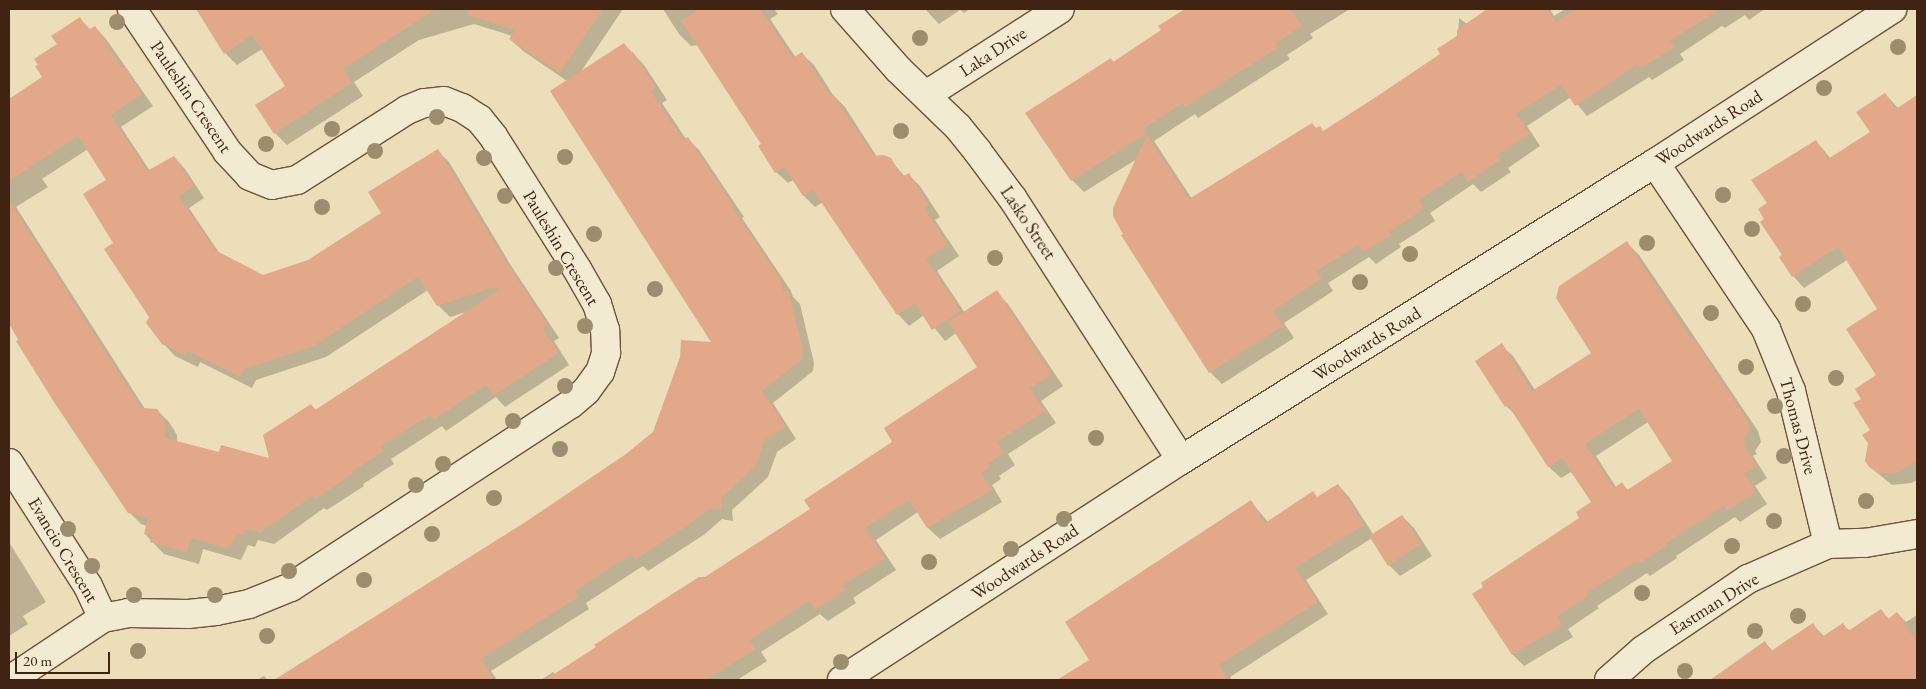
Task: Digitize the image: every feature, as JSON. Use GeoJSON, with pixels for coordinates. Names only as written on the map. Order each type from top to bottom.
{"type":"FeatureCollection","features":[{"type":"Feature","properties":{"kind":"street","name":"Pauleshin Crescent"},"geometry":{"type":"LineString","coordinates":[[103,618],[128,613],[188,614],[216,611],[249,604],[291,587],[571,404],[586,391],[600,372],[606,353],[605,330],[597,304],[577,268],[493,136],[479,119],[462,108],[444,101],[424,103],[407,110],[297,180],[272,185],[250,176],[227,151],[132,9]]}},
{"type":"Feature","properties":{"kind":"street","name":"Lasko Street"},"geometry":{"type":"LineString","coordinates":[[845,9],[899,70],[958,127],[1013,199],[1182,460]]}},
{"type":"Feature","properties":{"kind":"street","name":"Laka Drive"},"geometry":{"type":"LineString","coordinates":[[926,95],[1060,9]]}},
{"type":"Feature","properties":{"kind":"street","name":"Woodwards Road"},"geometry":{"type":"LineString","coordinates":[[842,680],[1182,460],[1655,163],[1892,9]]}},
{"type":"Feature","properties":{"kind":"street","name":"Thomas Drive"},"geometry":{"type":"LineString","coordinates":[[1655,163],[1766,330],[1791,390],[1828,544]]}},
{"type":"Feature","properties":{"kind":"street","name":"Evancio Crescent"},"geometry":{"type":"LineString","coordinates":[[9,463],[88,586],[103,618],[10,680]]}},
{"type":"Feature","properties":{"kind":"street"},"geometry":{"type":"LineString","coordinates":[[1828,544],[1865,543],[1917,534]]}},
{"type":"Feature","properties":{"kind":"street","name":"Eastman Drive"},"geometry":{"type":"LineString","coordinates":[[1609,680],[1643,650],[1748,580],[1828,544]]}},
{"type":"Feature","properties":{"kind":"building"},"geometry":{"type":"Polygon","coordinates":[[[196,9],[436,9],[343,69],[352,83],[274,134],[255,105],[285,86],[252,35],[224,54],[196,9]]]}},
{"type":"Feature","properties":{"kind":"building"},"geometry":{"type":"Polygon","coordinates":[[[468,9],[603,9],[560,73],[509,39],[515,30],[467,15],[468,9]]]}},
{"type":"Feature","properties":{"kind":"building"},"geometry":{"type":"Polygon","coordinates":[[[699,9],[760,9],[793,58],[802,52],[830,96],[833,94],[874,156],[883,155],[891,158],[902,177],[909,173],[929,205],[924,208],[948,244],[926,259],[961,311],[932,330],[915,303],[897,315],[813,190],[803,196],[784,167],[775,173],[758,146],[761,144],[681,21],[699,9]]]}},
{"type":"Feature","properties":{"kind":"building"},"geometry":{"type":"Polygon","coordinates":[[[1185,9],[1291,9],[1302,26],[1276,43],[1279,47],[1185,107],[1183,103],[1143,129],[1146,134],[1071,181],[1025,113],[1111,58],[1113,62],[1161,30],[1158,26],[1185,9]]]}},
{"type":"Feature","properties":{"kind":"building"},"geometry":{"type":"Polygon","coordinates":[[[1487,9],[1547,9],[1556,22],[1576,9],[1720,9],[1670,41],[1674,48],[1639,69],[1637,65],[1575,106],[1561,85],[1516,114],[1530,134],[1497,155],[1500,160],[1468,182],[1462,172],[1419,200],[1424,209],[1389,232],[1391,235],[1363,253],[1358,245],[1317,271],[1322,278],[1273,311],[1283,326],[1209,373],[1121,235],[1123,234],[1113,216],[1113,208],[1147,135],[1189,199],[1312,123],[1316,128],[1320,126],[1323,131],[1440,54],[1437,49],[1457,36],[1457,30],[1487,9]]]}},
{"type":"Feature","properties":{"kind":"building"},"geometry":{"type":"Polygon","coordinates":[[[80,17],[88,30],[95,26],[122,68],[124,66],[142,94],[111,115],[147,171],[174,156],[194,186],[179,196],[215,250],[263,275],[308,260],[381,213],[368,192],[438,149],[499,250],[548,326],[543,329],[559,353],[493,396],[486,385],[434,420],[430,415],[380,447],[384,451],[352,472],[353,474],[315,499],[313,496],[263,530],[262,533],[246,529],[244,536],[237,534],[229,549],[191,538],[187,553],[150,542],[152,536],[144,534],[148,518],[128,513],[16,341],[19,339],[9,324],[9,200],[141,408],[157,409],[166,423],[165,438],[219,452],[221,445],[269,458],[263,435],[311,404],[315,410],[498,291],[496,287],[437,306],[418,277],[314,346],[245,369],[240,377],[188,351],[186,356],[162,344],[146,323],[149,317],[104,249],[113,243],[83,194],[106,180],[78,136],[9,181],[9,99],[42,77],[35,66],[38,65],[34,59],[57,44],[51,36],[80,17]]]}},
{"type":"Feature","properties":{"kind":"building"},"geometry":{"type":"Polygon","coordinates":[[[624,43],[631,53],[633,52],[656,88],[651,91],[683,140],[688,137],[733,205],[731,206],[780,278],[784,292],[788,291],[803,350],[802,359],[762,391],[786,427],[765,440],[756,466],[721,498],[722,510],[710,508],[693,522],[635,560],[631,554],[575,591],[578,597],[481,659],[494,680],[274,680],[524,523],[626,454],[653,432],[680,357],[681,340],[711,342],[550,91],[624,43]]]}},
{"type":"Feature","properties":{"kind":"building"},"geometry":{"type":"Polygon","coordinates":[[[1885,93],[1896,109],[1917,95],[1917,461],[1899,472],[1879,474],[1869,467],[1865,461],[1868,443],[1862,435],[1870,430],[1853,403],[1861,399],[1855,389],[1876,375],[1846,329],[1877,309],[1838,247],[1792,277],[1779,257],[1782,255],[1760,222],[1764,219],[1758,209],[1767,203],[1751,180],[1816,140],[1828,159],[1870,132],[1856,112],[1885,93]]]}},
{"type":"Feature","properties":{"kind":"building"},"geometry":{"type":"Polygon","coordinates":[[[1627,241],[1746,418],[1750,430],[1744,438],[1746,442],[1743,444],[1757,466],[1744,474],[1756,492],[1727,511],[1724,506],[1665,544],[1666,546],[1637,565],[1635,562],[1586,594],[1588,596],[1557,617],[1562,625],[1512,655],[1472,594],[1483,587],[1481,583],[1579,518],[1576,512],[1591,502],[1562,458],[1548,467],[1508,405],[1505,407],[1475,361],[1502,343],[1532,391],[1591,353],[1556,298],[1559,286],[1627,241]],[[1639,409],[1585,444],[1614,488],[1622,482],[1627,490],[1672,461],[1639,409]]]}},
{"type":"Feature","properties":{"kind":"building"},"geometry":{"type":"Polygon","coordinates":[[[997,290],[1052,374],[1030,388],[1045,411],[997,442],[1004,453],[988,464],[990,467],[981,473],[992,490],[927,528],[909,500],[865,528],[885,558],[842,586],[846,590],[815,610],[809,601],[750,640],[756,649],[706,680],[545,680],[663,600],[699,577],[705,577],[810,509],[804,500],[892,442],[884,428],[977,367],[948,322],[997,290]]]}},
{"type":"Feature","properties":{"kind":"building"},"geometry":{"type":"Polygon","coordinates":[[[1338,484],[1364,525],[1295,568],[1318,602],[1219,665],[1229,680],[1057,680],[1089,660],[1065,622],[1251,500],[1265,523],[1313,491],[1317,497],[1338,484]]]}},
{"type":"Feature","properties":{"kind":"building"},"geometry":{"type":"Polygon","coordinates":[[[1402,515],[1421,544],[1388,566],[1369,536],[1402,515]]]}},
{"type":"Feature","properties":{"kind":"building"},"geometry":{"type":"Polygon","coordinates":[[[1881,609],[1888,619],[1897,612],[1917,642],[1917,680],[1710,680],[1765,641],[1771,651],[1813,623],[1822,637],[1843,623],[1848,631],[1881,609]]]}}]}
